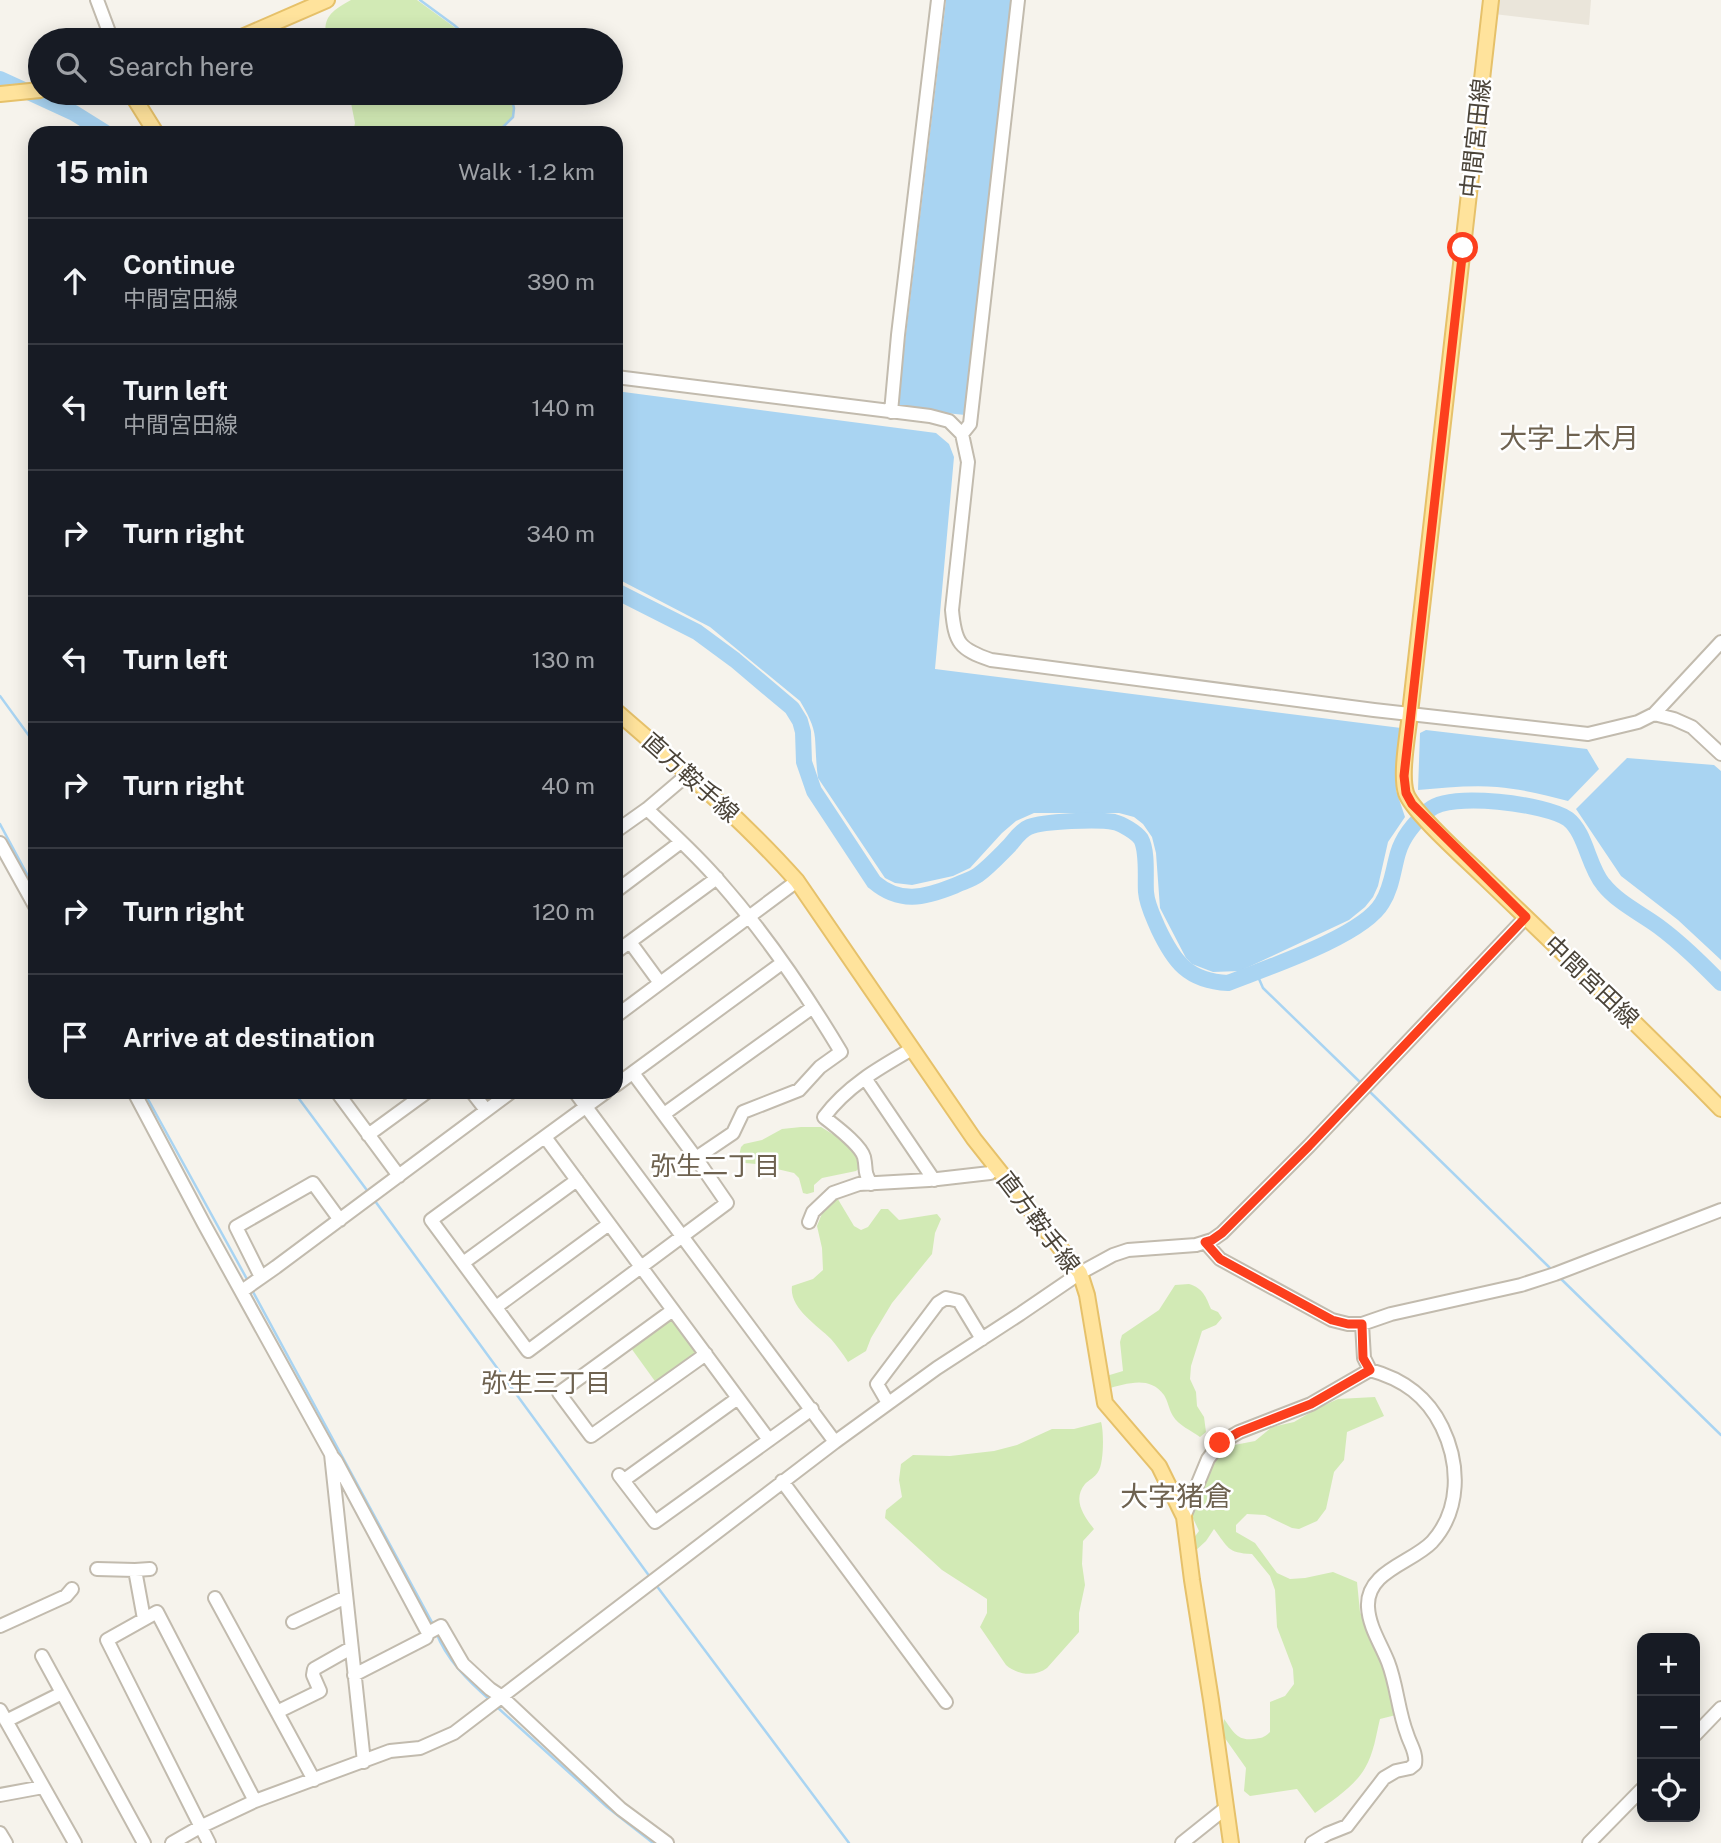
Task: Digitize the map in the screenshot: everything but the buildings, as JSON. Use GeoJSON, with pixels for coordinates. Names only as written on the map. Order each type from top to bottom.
{"type":"FeatureCollection","features":[{"type":"Feature","properties":{"kind":"main road"},"geometry":{"type":"LineString","coordinates":[[263,28],[327,0]]}},
{"type":"Feature","properties":{"kind":"main road","name":"中間宮田線"},"geometry":{"type":"LineString","coordinates":[[1491,0],[1410,713],[1404,776],[1406,793],[1412,804],[1452,846],[1721,1109]]}},
{"type":"Feature","properties":{"kind":"main road"},"geometry":{"type":"LineString","coordinates":[[0,94],[28,91]]}},
{"type":"Feature","properties":{"kind":"main road"},"geometry":{"type":"LineString","coordinates":[[138,105],[152,126]]}},
{"type":"Feature","properties":{"kind":"main road","name":"直方鞍手線"},"geometry":{"type":"LineString","coordinates":[[623,717],[738,818],[797,881],[974,1139],[1080,1273],[1087,1295],[1105,1403],[1159,1466],[1184,1517],[1231,1843]]}},
{"type":"Feature","properties":{"kind":"street"},"geometry":{"type":"LineString","coordinates":[[97,0],[108,28]]}},
{"type":"Feature","properties":{"kind":"street"},"geometry":{"type":"LineString","coordinates":[[891,412],[938,0]]}},
{"type":"Feature","properties":{"kind":"street"},"geometry":{"type":"LineString","coordinates":[[962,434],[970,424],[1018,0]]}},
{"type":"Feature","properties":{"kind":"street"},"geometry":{"type":"LineString","coordinates":[[623,378],[930,416],[949,421],[962,434],[968,461],[952,610],[954,631],[960,643],[991,660],[1505,726],[1588,734],[1638,722],[1654,714],[1721,642]]}},
{"type":"Feature","properties":{"kind":"street"},"geometry":{"type":"LineString","coordinates":[[1654,714],[1692,727],[1721,754]]}},
{"type":"Feature","properties":{"kind":"street"},"geometry":{"type":"LineString","coordinates":[[623,826],[687,775]]}},
{"type":"Feature","properties":{"kind":"street"},"geometry":{"type":"LineString","coordinates":[[647,809],[718,878],[749,916],[841,1052],[820,1068],[799,1090],[743,1112],[733,1133],[696,1158]]}},
{"type":"Feature","properties":{"kind":"street"},"geometry":{"type":"LineString","coordinates":[[623,886],[681,842]]}},
{"type":"Feature","properties":{"kind":"street"},"geometry":{"type":"LineString","coordinates":[[0,843],[28,893]]}},
{"type":"Feature","properties":{"kind":"street"},"geometry":{"type":"LineString","coordinates":[[623,947],[718,878]]}},
{"type":"Feature","properties":{"kind":"street"},"geometry":{"type":"LineString","coordinates":[[623,1011],[797,881]]}},
{"type":"Feature","properties":{"kind":"street"},"geometry":{"type":"LineString","coordinates":[[172,1843],[256,1801],[390,1751],[420,1748],[454,1733],[835,1442],[937,1368],[1080,1273],[1128,1250],[1195,1245],[1212,1240],[1222,1233],[1365,1087],[1526,917]]}},
{"type":"Feature","properties":{"kind":"street"},"geometry":{"type":"LineString","coordinates":[[630,942],[660,983]]}},
{"type":"Feature","properties":{"kind":"street"},"geometry":{"type":"LineString","coordinates":[[623,1080],[782,963]]}},
{"type":"Feature","properties":{"kind":"street"},"geometry":{"type":"LineString","coordinates":[[664,1114],[813,1007]]}},
{"type":"Feature","properties":{"kind":"street"},"geometry":{"type":"LineString","coordinates":[[871,1184],[865,1173],[864,1157],[859,1147],[824,1117],[835,1102],[865,1078],[912,1049]]}},
{"type":"Feature","properties":{"kind":"street"},"geometry":{"type":"LineString","coordinates":[[597,1099],[431,1220],[528,1351],[727,1203],[633,1073]]}},
{"type":"Feature","properties":{"kind":"street"},"geometry":{"type":"LineString","coordinates":[[865,1078],[934,1180]]}},
{"type":"Feature","properties":{"kind":"street"},"geometry":{"type":"LineString","coordinates":[[138,1099],[428,1633]]}},
{"type":"Feature","properties":{"kind":"street"},"geometry":{"type":"LineString","coordinates":[[343,1099],[398,1176]]}},
{"type":"Feature","properties":{"kind":"street"},"geometry":{"type":"LineString","coordinates":[[369,1135],[417,1099]]}},
{"type":"Feature","properties":{"kind":"street"},"geometry":{"type":"LineString","coordinates":[[477,1099],[486,1110]]}},
{"type":"Feature","properties":{"kind":"street"},"geometry":{"type":"LineString","coordinates":[[242,1291],[501,1099]]}},
{"type":"Feature","properties":{"kind":"street"},"geometry":{"type":"LineString","coordinates":[[580,1099],[835,1442]]}},
{"type":"Feature","properties":{"kind":"street"},"geometry":{"type":"LineString","coordinates":[[545,1137],[769,1440]]}},
{"type":"Feature","properties":{"kind":"street"},"geometry":{"type":"LineString","coordinates":[[809,1222],[813,1212],[833,1193],[859,1184],[934,1180],[990,1172],[996,1166]]}},
{"type":"Feature","properties":{"kind":"street"},"geometry":{"type":"LineString","coordinates":[[463,1263],[577,1180]]}},
{"type":"Feature","properties":{"kind":"street"},"geometry":{"type":"LineString","coordinates":[[261,1277],[236,1227],[313,1182],[340,1220]]}},
{"type":"Feature","properties":{"kind":"street"},"geometry":{"type":"LineString","coordinates":[[1205,1242],[1220,1259],[1332,1320],[1362,1324],[1391,1314],[1497,1292],[1557,1273],[1721,1210]]}},
{"type":"Feature","properties":{"kind":"street"},"geometry":{"type":"LineString","coordinates":[[496,1307],[609,1224]]}},
{"type":"Feature","properties":{"kind":"street"},"geometry":{"type":"LineString","coordinates":[[888,1404],[877,1384],[938,1303],[946,1298],[959,1301],[982,1339]]}},
{"type":"Feature","properties":{"kind":"street"},"geometry":{"type":"LineString","coordinates":[[673,1310],[559,1393],[591,1436],[706,1354]]}},
{"type":"Feature","properties":{"kind":"street"},"geometry":{"type":"LineString","coordinates":[[1312,1843],[1347,1826],[1384,1778],[1415,1764],[1415,1752],[1406,1732],[1389,1664],[1369,1618],[1368,1604],[1372,1589],[1379,1578],[1432,1541],[1451,1508],[1456,1480],[1450,1444],[1436,1413],[1419,1394],[1403,1382],[1370,1370],[1363,1358],[1362,1324]]}},
{"type":"Feature","properties":{"kind":"street"},"geometry":{"type":"LineString","coordinates":[[1184,1517],[1208,1459],[1220,1443],[1239,1432],[1311,1404],[1370,1370]]}},
{"type":"Feature","properties":{"kind":"street"},"geometry":{"type":"LineString","coordinates":[[738,1398],[622,1477],[655,1522],[812,1409]]}},
{"type":"Feature","properties":{"kind":"street"},"geometry":{"type":"LineString","coordinates":[[331,1454],[364,1762]]}},
{"type":"Feature","properties":{"kind":"street"},"geometry":{"type":"LineString","coordinates":[[782,1481],[946,1702]]}},
{"type":"Feature","properties":{"kind":"street"},"geometry":{"type":"LineString","coordinates":[[97,1569],[150,1569]]}},
{"type":"Feature","properties":{"kind":"street"},"geometry":{"type":"LineString","coordinates":[[135,1570],[144,1619]]}},
{"type":"Feature","properties":{"kind":"street"},"geometry":{"type":"LineString","coordinates":[[0,1626],[66,1596],[72,1589]]}},
{"type":"Feature","properties":{"kind":"street"},"geometry":{"type":"LineString","coordinates":[[293,1622],[346,1597]]}},
{"type":"Feature","properties":{"kind":"street"},"geometry":{"type":"LineString","coordinates":[[215,1598],[314,1780]]}},
{"type":"Feature","properties":{"kind":"street"},"geometry":{"type":"LineString","coordinates":[[209,1843],[107,1640],[157,1612],[256,1801]]}},
{"type":"Feature","properties":{"kind":"street"},"geometry":{"type":"LineString","coordinates":[[354,1675],[426,1638],[428,1633],[441,1626],[463,1664],[621,1809],[667,1843]]}},
{"type":"Feature","properties":{"kind":"street"},"geometry":{"type":"LineString","coordinates":[[277,1712],[320,1691],[313,1675],[314,1669],[351,1648]]}},
{"type":"Feature","properties":{"kind":"street"},"geometry":{"type":"LineString","coordinates":[[42,1656],[145,1843]]}},
{"type":"Feature","properties":{"kind":"street"},"geometry":{"type":"LineString","coordinates":[[62,1693],[3,1716],[75,1843]]}},
{"type":"Feature","properties":{"kind":"street"},"geometry":{"type":"LineString","coordinates":[[1700,1730],[1721,1708]]}},
{"type":"Feature","properties":{"kind":"street"},"geometry":{"type":"LineString","coordinates":[[0,1795],[43,1787]]}},
{"type":"Feature","properties":{"kind":"street"},"geometry":{"type":"LineString","coordinates":[[1589,1843],[1637,1794]]}},
{"type":"Feature","properties":{"kind":"street"},"geometry":{"type":"LineString","coordinates":[[1182,1843],[1222,1811],[1227,1810]]}},
{"type":"Feature","properties":{"kind":"street"},"geometry":{"type":"LineString","coordinates":[[0,1833],[6,1843]]}},
{"type":"Feature","properties":{"kind":"shaded area"},"geometry":{"type":"Polygon","coordinates":[[[1495,0],[1591,0],[1589,25],[1494,14],[1495,0]]]}},
{"type":"Feature","properties":{"kind":"green space"},"geometry":{"type":"Polygon","coordinates":[[[351,0],[417,0],[456,28],[326,28],[330,15],[351,0]]]}},
{"type":"Feature","properties":{"kind":"green space"},"geometry":{"type":"Polygon","coordinates":[[[351,105],[514,106],[511,119],[505,126],[354,126],[351,105]]]}},
{"type":"Feature","properties":{"kind":"green space"},"geometry":{"type":"Polygon","coordinates":[[[821,1127],[860,1151],[861,1162],[858,1169],[822,1178],[814,1185],[814,1192],[807,1194],[803,1193],[799,1178],[794,1173],[738,1160],[744,1144],[762,1140],[782,1129],[821,1127]]]}},
{"type":"Feature","properties":{"kind":"green space"},"geometry":{"type":"Polygon","coordinates":[[[836,1196],[854,1226],[861,1230],[868,1227],[881,1209],[888,1209],[899,1220],[937,1214],[941,1219],[935,1233],[932,1254],[892,1303],[866,1351],[848,1362],[831,1339],[799,1309],[792,1294],[792,1286],[813,1279],[823,1270],[817,1226],[825,1206],[836,1196]]]}},
{"type":"Feature","properties":{"kind":"green space"},"geometry":{"type":"Polygon","coordinates":[[[1189,1284],[1201,1291],[1211,1309],[1218,1312],[1222,1318],[1216,1325],[1202,1331],[1191,1366],[1190,1379],[1196,1392],[1197,1406],[1204,1417],[1206,1432],[1200,1437],[1175,1419],[1165,1397],[1152,1385],[1137,1383],[1106,1389],[1103,1377],[1123,1371],[1120,1342],[1122,1335],[1159,1310],[1175,1285],[1189,1284]]]}},
{"type":"Feature","properties":{"kind":"green space"},"geometry":{"type":"Polygon","coordinates":[[[672,1318],[699,1353],[657,1384],[631,1348],[672,1318]]]}},
{"type":"Feature","properties":{"kind":"green space"},"geometry":{"type":"Polygon","coordinates":[[[1375,1397],[1384,1416],[1347,1432],[1344,1460],[1334,1472],[1326,1509],[1317,1521],[1299,1529],[1265,1515],[1247,1514],[1236,1525],[1236,1532],[1255,1543],[1277,1573],[1290,1579],[1333,1572],[1357,1582],[1360,1612],[1385,1673],[1396,1715],[1380,1719],[1371,1756],[1360,1775],[1343,1793],[1315,1813],[1297,1789],[1250,1796],[1244,1791],[1246,1768],[1222,1734],[1224,1719],[1236,1734],[1243,1738],[1256,1739],[1266,1735],[1270,1732],[1270,1702],[1285,1696],[1294,1684],[1293,1669],[1277,1627],[1275,1590],[1270,1576],[1252,1554],[1233,1550],[1214,1529],[1194,1552],[1193,1539],[1199,1531],[1192,1516],[1218,1452],[1224,1447],[1255,1441],[1272,1427],[1294,1422],[1338,1399],[1375,1397]]]}},
{"type":"Feature","properties":{"kind":"green space"},"geometry":{"type":"Polygon","coordinates":[[[1101,1422],[1103,1447],[1100,1468],[1081,1490],[1079,1502],[1094,1529],[1083,1541],[1085,1585],[1079,1613],[1079,1632],[1043,1671],[1026,1674],[1015,1671],[1006,1665],[980,1627],[987,1613],[987,1599],[942,1570],[885,1518],[886,1510],[902,1497],[899,1480],[901,1464],[913,1455],[950,1456],[994,1451],[1017,1445],[1052,1429],[1074,1429],[1101,1422]]]}},
{"type":"Feature","properties":{"kind":"water"},"geometry":{"type":"Polygon","coordinates":[[[946,0],[1015,0],[965,415],[897,408],[946,0]]]}},
{"type":"Feature","properties":{"kind":"water"},"geometry":{"type":"Polygon","coordinates":[[[623,392],[936,433],[949,444],[954,457],[935,669],[1401,728],[1396,790],[1405,817],[1388,842],[1373,897],[1349,920],[1240,971],[1213,972],[1192,964],[1186,958],[1160,908],[1156,853],[1152,837],[1134,817],[1119,813],[1034,813],[1016,821],[970,868],[953,876],[912,885],[895,883],[885,878],[818,778],[814,733],[800,701],[710,627],[623,582],[623,392]]]}},
{"type":"Feature","properties":{"kind":"water"},"geometry":{"type":"Polygon","coordinates":[[[1426,730],[1587,749],[1599,769],[1568,801],[1497,787],[1418,790],[1420,733],[1426,730]]]}},
{"type":"Feature","properties":{"kind":"water"},"geometry":{"type":"Polygon","coordinates":[[[1627,758],[1714,765],[1721,771],[1721,960],[1678,920],[1621,876],[1576,809],[1627,758]]]}},
{"type":"Feature","properties":{"kind":"waterway"},"geometry":{"type":"LineString","coordinates":[[420,0],[457,28]]}},
{"type":"Feature","properties":{"kind":"waterway"},"geometry":{"type":"LineString","coordinates":[[0,79],[28,92]]}},
{"type":"Feature","properties":{"kind":"waterway"},"geometry":{"type":"LineString","coordinates":[[57,105],[95,126]]}},
{"type":"Feature","properties":{"kind":"waterway"},"geometry":{"type":"LineString","coordinates":[[504,126],[513,117],[513,105]]}},
{"type":"Feature","properties":{"kind":"waterway"},"geometry":{"type":"LineString","coordinates":[[623,595],[697,632],[792,708],[803,732],[804,762],[814,791],[874,882],[893,894],[922,896],[972,878],[1029,827],[1071,821],[1114,822],[1141,839],[1150,910],[1170,951],[1192,974],[1228,983],[1312,950],[1335,939],[1371,915],[1388,891],[1403,841],[1429,810],[1440,804],[1456,801],[1498,802],[1540,809],[1568,819],[1579,833],[1598,877],[1609,890],[1675,939],[1721,983]]}},
{"type":"Feature","properties":{"kind":"waterway"},"geometry":{"type":"LineString","coordinates":[[0,696],[28,734]]}},
{"type":"Feature","properties":{"kind":"waterway"},"geometry":{"type":"LineString","coordinates":[[0,824],[28,876]]}},
{"type":"Feature","properties":{"kind":"waterway"},"geometry":{"type":"LineString","coordinates":[[1256,972],[1263,988],[1361,1083]]}},
{"type":"Feature","properties":{"kind":"waterway"},"geometry":{"type":"LineString","coordinates":[[1368,1090],[1551,1269]]}},
{"type":"Feature","properties":{"kind":"waterway"},"geometry":{"type":"LineString","coordinates":[[148,1099],[248,1281]]}},
{"type":"Feature","properties":{"kind":"waterway"},"geometry":{"type":"LineString","coordinates":[[299,1099],[369,1193]]}},
{"type":"Feature","properties":{"kind":"waterway"},"geometry":{"type":"LineString","coordinates":[[375,1201],[650,1577]]}},
{"type":"Feature","properties":{"kind":"waterway"},"geometry":{"type":"LineString","coordinates":[[1558,1276],[1721,1435]]}},
{"type":"Feature","properties":{"kind":"waterway"},"geometry":{"type":"LineString","coordinates":[[252,1290],[434,1626]]}},
{"type":"Feature","properties":{"kind":"waterway"},"geometry":{"type":"LineString","coordinates":[[656,1585],[849,1843]]}},
{"type":"Feature","properties":{"kind":"waterway"},"geometry":{"type":"LineString","coordinates":[[436,1632],[458,1669],[490,1700]]}},
{"type":"Feature","properties":{"kind":"waterway"},"geometry":{"type":"LineString","coordinates":[[497,1707],[607,1807],[653,1843]]}},
{"type":"Feature","properties":{"kind":"district","name":"大字上木月"},"geometry":{"type":"Point","coordinates":[1569,437]}},
{"type":"Feature","properties":{"kind":"district","name":"弥生二丁目"},"geometry":{"type":"Point","coordinates":[715,1165]}},
{"type":"Feature","properties":{"kind":"district","name":"弥生三丁目"},"geometry":{"type":"Point","coordinates":[546,1382]}},
{"type":"Feature","properties":{"kind":"district","name":"大字猪倉"},"geometry":{"type":"Point","coordinates":[1176,1495]}},
{"type":"Feature","properties":{"kind":"route"},"geometry":{"type":"LineString","coordinates":[[1220,1443],[1239,1432],[1311,1404],[1370,1370],[1363,1358],[1362,1324],[1332,1320],[1220,1259],[1205,1242],[1222,1233],[1309,1146],[1526,917],[1412,804],[1406,793],[1404,776],[1463,248]]}}]}
